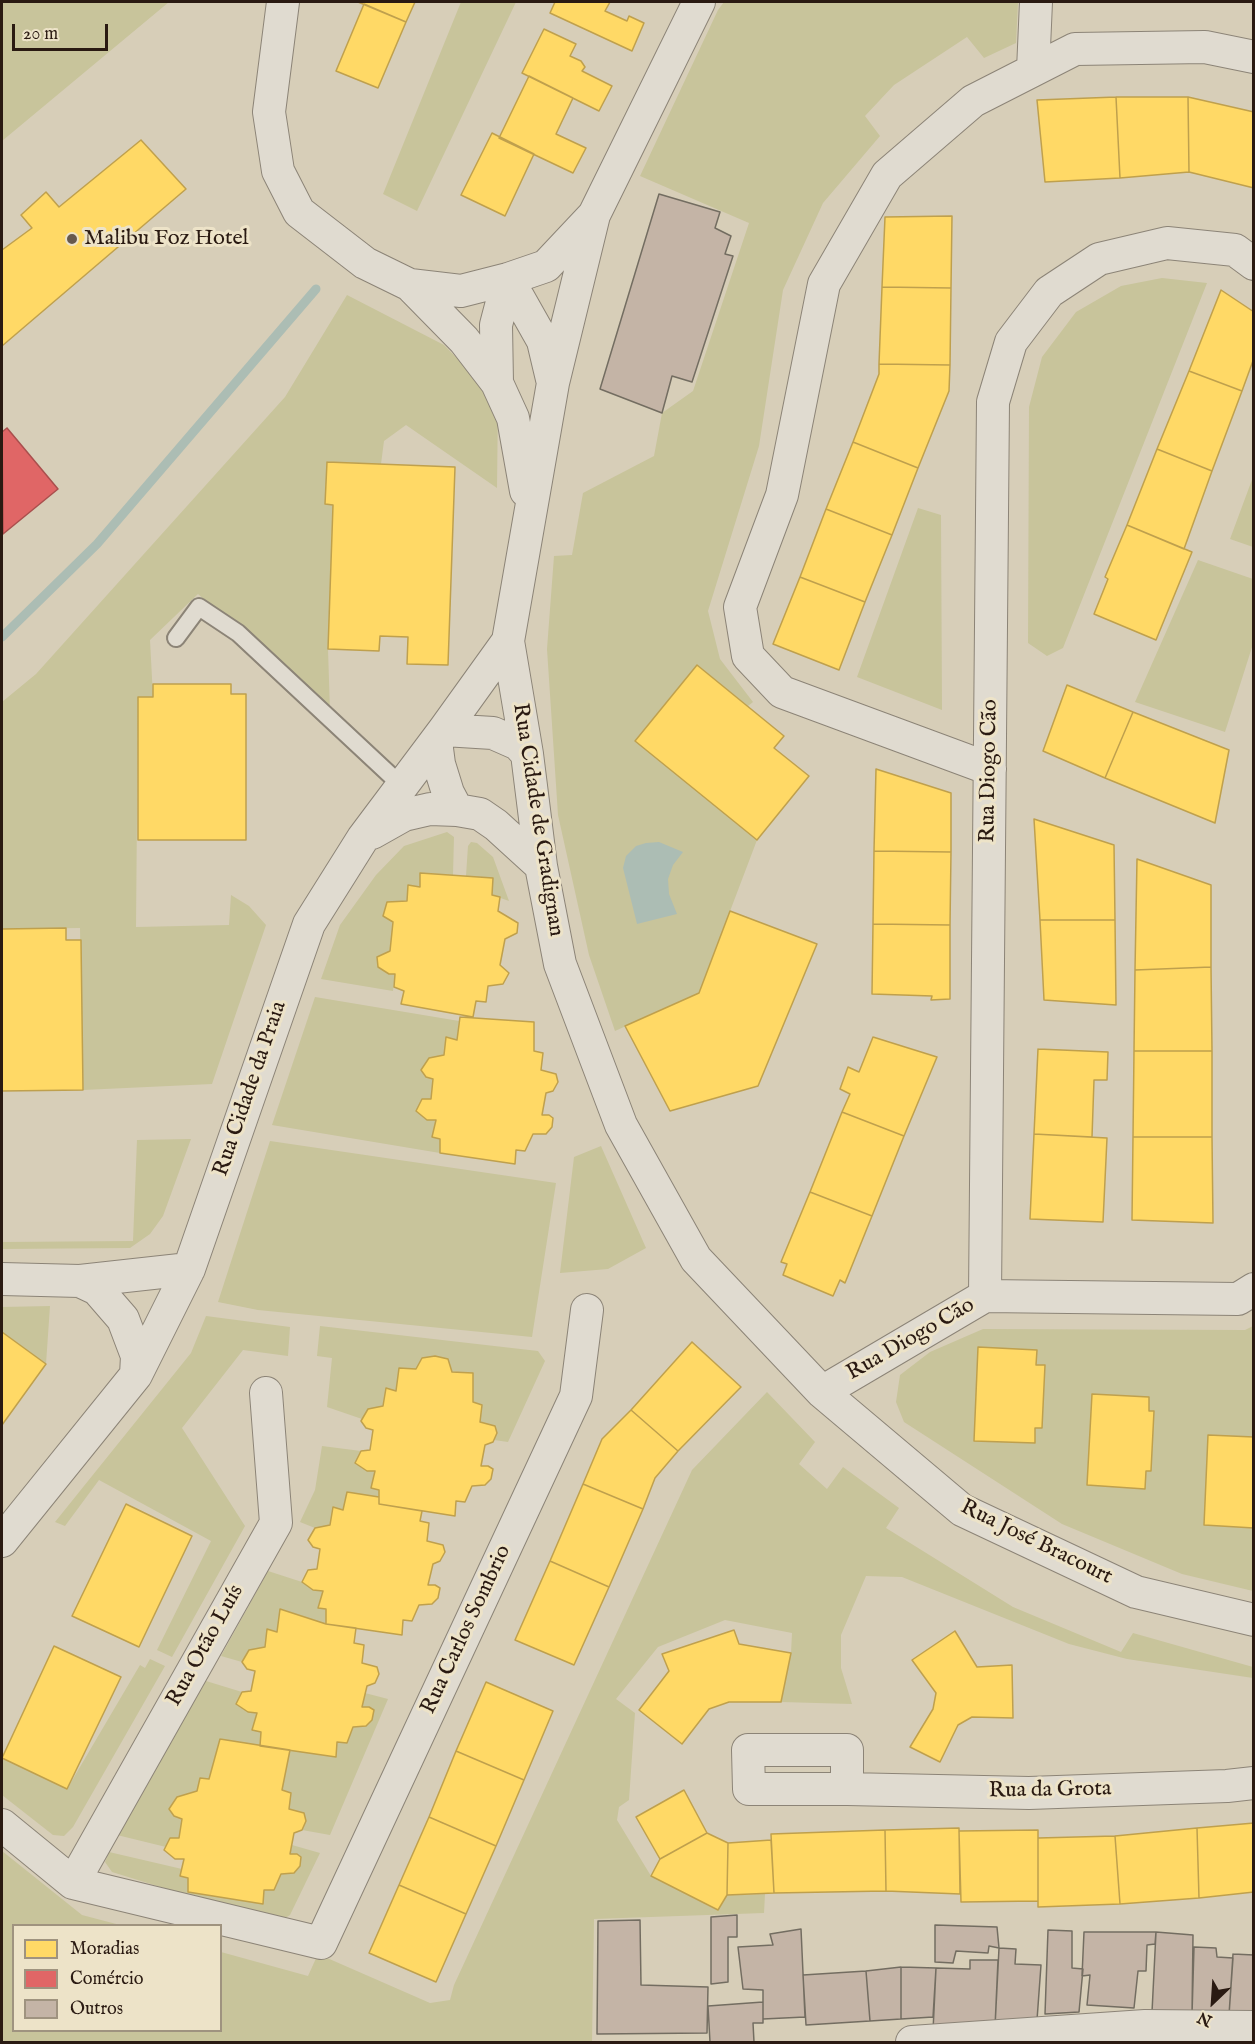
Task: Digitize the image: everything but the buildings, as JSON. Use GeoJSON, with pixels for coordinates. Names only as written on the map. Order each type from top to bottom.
{"type":"FeatureCollection","features":[{"type":"Feature","properties":{"kind":"street"},"geometry":{"type":"LineString","coordinates":[[283,2],[269,112],[278,171],[299,212],[365,264],[410,285],[461,291],[546,266],[594,215],[699,2]]}},
{"type":"Feature","properties":{"kind":"street"},"geometry":{"type":"LineString","coordinates":[[1033,70],[1036,2]]}},
{"type":"Feature","properties":{"kind":"street"},"geometry":{"type":"LineString","coordinates":[[990,769],[782,692],[748,656],[740,606],[782,495],[824,284],[887,175],[973,101],[1075,50],[1205,47],[1254,57]]}},
{"type":"Feature","properties":{"kind":"street","name":"Rua Cidade de Gradignan"},"geometry":{"type":"LineString","coordinates":[[594,215],[553,383],[508,641],[541,866],[560,964],[621,1125],[696,1259],[795,1364]]}},
{"type":"Feature","properties":{"kind":"street","name":"Rua Diogo Cão"},"geometry":{"type":"LineString","coordinates":[[822,1392],[985,1296],[993,402],[1011,342],[1049,292],[1099,260],[1167,243],[1235,250],[1254,264]]}},
{"type":"Feature","properties":{"kind":"street"},"geometry":{"type":"LineString","coordinates":[[497,383],[496,325],[508,279]]}},
{"type":"Feature","properties":{"kind":"street"},"geometry":{"type":"LineString","coordinates":[[508,279],[543,341],[553,383]]}},
{"type":"Feature","properties":{"kind":"street"},"geometry":{"type":"LineString","coordinates":[[410,285],[464,340],[497,383],[513,418],[530,513]]}},
{"type":"Feature","properties":{"kind":"street","name":"Rua Cidade da Praia"},"geometry":{"type":"LineString","coordinates":[[2,1540],[136,1375],[189,1269],[309,924],[363,838],[508,641]]}},
{"type":"Feature","properties":{"kind":"street"},"geometry":{"type":"LineString","coordinates":[[363,838],[404,815],[430,809],[469,812],[494,812],[507,806],[517,796],[527,764],[518,744],[493,733],[440,736],[439,764],[448,793],[469,812],[496,825],[541,866]]}},
{"type":"Feature","properties":{"kind":"street"},"geometry":{"type":"LineString","coordinates":[[2,1279],[80,1281],[189,1269]]}},
{"type":"Feature","properties":{"kind":"street"},"geometry":{"type":"LineString","coordinates":[[80,1281],[97,1289],[123,1319],[136,1356],[136,1375]]}},
{"type":"Feature","properties":{"kind":"street"},"geometry":{"type":"LineString","coordinates":[[985,1296],[1238,1299],[1254,1289]]}},
{"type":"Feature","properties":{"kind":"street","name":"Rua Carlos Sombrio"},"geometry":{"type":"LineString","coordinates":[[73,1883],[321,1943],[576,1396],[587,1310]]}},
{"type":"Feature","properties":{"kind":"street","name":"Rua José Bracourt"},"geometry":{"type":"LineString","coordinates":[[795,1364],[822,1392],[962,1510],[1136,1592],[1254,1620]]}},
{"type":"Feature","properties":{"kind":"street","name":"Rua Otão Luís"},"geometry":{"type":"LineString","coordinates":[[73,1883],[276,1523],[266,1393]]}},
{"type":"Feature","properties":{"kind":"street","name":"Rua da Grota"},"geometry":{"type":"LineString","coordinates":[[847,1789],[1029,1793],[1254,1783]]}},
{"type":"Feature","properties":{"kind":"street"},"geometry":{"type":"LineString","coordinates":[[2,1825],[73,1883]]}},
{"type":"Feature","properties":{"kind":"street"},"geometry":{"type":"LineString","coordinates":[[912,2043],[1144,2034],[1254,2027]]}},
{"type":"Feature","properties":{"kind":"lane"},"geometry":{"type":"LineString","coordinates":[[176,638],[199,607],[238,633],[402,786]]}},
{"type":"Feature","properties":{"kind":"shaded area"},"geometry":{"type":"Polygon","coordinates":[[[2,2],[169,2],[2,141],[2,2]]]}},
{"type":"Feature","properties":{"kind":"shaded area"},"geometry":{"type":"Polygon","coordinates":[[[461,2],[516,2],[417,211],[383,194],[461,2]]]}},
{"type":"Feature","properties":{"kind":"shaded area"},"geometry":{"type":"Polygon","coordinates":[[[724,2],[1018,2],[1016,43],[984,58],[967,37],[894,85],[865,116],[880,136],[823,203],[783,290],[759,446],[708,611],[720,659],[753,702],[748,706],[697,665],[635,740],[757,840],[699,993],[615,1031],[589,955],[558,815],[547,649],[554,556],[572,555],[583,493],[654,456],[662,413],[693,391],[749,223],[640,176],[718,10],[724,2]]]}},
{"type":"Feature","properties":{"kind":"shaded area"},"geometry":{"type":"Polygon","coordinates":[[[1162,278],[1207,283],[1063,648],[1047,656],[1028,643],[1029,407],[1042,357],[1076,312],[1121,286],[1162,278]]]}},
{"type":"Feature","properties":{"kind":"shaded area"},"geometry":{"type":"Polygon","coordinates":[[[347,295],[444,345],[498,400],[497,488],[406,425],[384,441],[381,464],[327,462],[325,504],[333,505],[328,649],[330,712],[198,594],[150,640],[153,697],[138,697],[136,927],[229,925],[231,895],[249,906],[266,925],[212,1084],[83,1090],[80,928],[2,929],[2,702],[36,674],[285,397],[347,295]]]}},
{"type":"Feature","properties":{"kind":"shaded area"},"geometry":{"type":"Polygon","coordinates":[[[1253,477],[1253,547],[1230,539],[1253,477]]]}},
{"type":"Feature","properties":{"kind":"shaded area"},"geometry":{"type":"Polygon","coordinates":[[[918,508],[941,515],[942,710],[857,677],[918,508]]]}},
{"type":"Feature","properties":{"kind":"shaded area"},"geometry":{"type":"Polygon","coordinates":[[[1198,560],[1253,579],[1253,644],[1225,732],[1135,702],[1198,560]]]}},
{"type":"Feature","properties":{"kind":"shaded area"},"geometry":{"type":"Polygon","coordinates":[[[447,832],[454,837],[453,875],[421,873],[420,887],[408,886],[407,901],[393,922],[390,951],[378,957],[395,974],[393,991],[321,979],[340,925],[376,875],[404,846],[447,832]]]}},
{"type":"Feature","properties":{"kind":"shaded area"},"geometry":{"type":"Polygon","coordinates":[[[471,842],[477,843],[493,857],[509,901],[492,895],[492,878],[466,876],[468,846],[471,842]]]}},
{"type":"Feature","properties":{"kind":"shaded area"},"geometry":{"type":"Polygon","coordinates":[[[659,842],[683,852],[673,865],[668,879],[669,894],[677,914],[637,924],[623,868],[626,856],[636,846],[659,842]]]}},
{"type":"Feature","properties":{"kind":"shaded area"},"geometry":{"type":"Polygon","coordinates":[[[315,997],[459,1021],[457,1040],[446,1038],[444,1055],[429,1058],[422,1071],[426,1077],[433,1079],[431,1099],[422,1099],[416,1111],[427,1120],[436,1120],[432,1137],[440,1139],[440,1153],[272,1125],[315,997]]]}},
{"type":"Feature","properties":{"kind":"shaded area"},"geometry":{"type":"Polygon","coordinates":[[[191,1139],[163,1216],[150,1234],[130,1248],[2,1249],[2,1242],[133,1241],[137,1140],[191,1139]]]}},
{"type":"Feature","properties":{"kind":"shaded area"},"geometry":{"type":"Polygon","coordinates":[[[270,1141],[556,1183],[532,1337],[258,1310],[218,1302],[270,1141]]]}},
{"type":"Feature","properties":{"kind":"shaded area"},"geometry":{"type":"Polygon","coordinates":[[[601,1146],[646,1248],[608,1269],[560,1273],[574,1157],[601,1146]]]}},
{"type":"Feature","properties":{"kind":"shaded area"},"geometry":{"type":"Polygon","coordinates":[[[50,1306],[46,1364],[2,1332],[2,1307],[50,1306]]]}},
{"type":"Feature","properties":{"kind":"shaded area"},"geometry":{"type":"Polygon","coordinates":[[[206,1316],[290,1327],[288,1356],[243,1350],[182,1428],[245,1526],[172,1657],[157,1650],[211,1541],[99,1480],[65,1526],[55,1522],[191,1353],[206,1316]]]}},
{"type":"Feature","properties":{"kind":"shaded area"},"geometry":{"type":"Polygon","coordinates":[[[320,1326],[538,1351],[545,1361],[508,1442],[494,1440],[497,1433],[495,1426],[480,1422],[482,1405],[473,1402],[473,1373],[452,1372],[447,1359],[435,1356],[422,1358],[416,1369],[396,1391],[386,1389],[383,1406],[368,1409],[362,1419],[327,1407],[332,1358],[317,1356],[320,1326]]]}},
{"type":"Feature","properties":{"kind":"shaded area"},"geometry":{"type":"Polygon","coordinates":[[[1253,1326],[1253,1591],[1182,1574],[1062,1524],[904,1422],[896,1402],[900,1375],[930,1352],[983,1329],[1245,1330],[1253,1326]]]}},
{"type":"Feature","properties":{"kind":"shaded area"},"geometry":{"type":"Polygon","coordinates":[[[767,1392],[815,1442],[799,1464],[827,1489],[843,1467],[899,1508],[886,1528],[1013,1607],[1121,1652],[1133,1633],[1253,1667],[1253,1678],[1127,1659],[1069,1644],[902,1577],[866,1576],[841,1635],[841,1668],[852,1704],[781,1702],[791,1653],[792,1633],[725,1620],[658,1647],[616,1699],[635,1713],[629,1800],[619,1807],[617,1820],[651,1876],[717,1910],[727,1895],[765,1894],[764,1913],[594,1919],[592,2042],[2,2042],[2,1851],[82,1915],[116,1924],[12,1924],[12,2032],[222,2032],[222,1952],[308,1976],[318,1954],[430,2003],[450,2000],[454,1985],[692,1470],[767,1392]]]}},
{"type":"Feature","properties":{"kind":"shaded area"},"geometry":{"type":"Polygon","coordinates":[[[322,1446],[361,1451],[355,1463],[367,1471],[375,1471],[371,1488],[379,1490],[379,1497],[343,1510],[333,1508],[330,1525],[315,1528],[300,1522],[315,1490],[322,1446]]]}},
{"type":"Feature","properties":{"kind":"shaded area"},"geometry":{"type":"Polygon","coordinates":[[[268,1571],[323,1591],[318,1607],[326,1609],[326,1624],[281,1609],[277,1632],[267,1629],[265,1647],[249,1650],[242,1662],[221,1656],[268,1571]]]}},
{"type":"Feature","properties":{"kind":"shaded area"},"geometry":{"type":"Polygon","coordinates":[[[150,1659],[165,1666],[73,1827],[64,1836],[53,1835],[2,1795],[2,1758],[67,1789],[140,1665],[145,1668],[150,1659]]]}},
{"type":"Feature","properties":{"kind":"shaded area"},"geometry":{"type":"Polygon","coordinates":[[[206,1681],[242,1692],[236,1704],[248,1712],[257,1713],[252,1729],[261,1732],[260,1746],[220,1739],[209,1779],[201,1778],[197,1791],[177,1797],[169,1809],[174,1816],[182,1819],[179,1838],[170,1839],[166,1847],[117,1835],[206,1681]]]}},
{"type":"Feature","properties":{"kind":"shaded area"},"geometry":{"type":"Polygon","coordinates":[[[365,1693],[388,1699],[330,1835],[302,1830],[306,1821],[304,1814],[289,1809],[291,1793],[282,1790],[290,1750],[337,1742],[347,1743],[353,1727],[366,1726],[372,1720],[374,1710],[362,1707],[365,1693]]]}},
{"type":"Feature","properties":{"kind":"shaded area"},"geometry":{"type":"Polygon","coordinates":[[[292,1845],[320,1853],[290,1915],[282,1920],[238,1911],[112,1872],[105,1862],[109,1852],[182,1869],[180,1876],[188,1878],[188,1892],[263,1904],[264,1890],[281,1874],[294,1873],[300,1866],[301,1857],[297,1854],[290,1854],[292,1845]]]}},
{"type":"Feature","properties":{"kind":"waterway"},"geometry":{"type":"LineString","coordinates":[[2,637],[97,544],[316,289]]}},
{"type":"Feature","properties":{"kind":"place","name":"Malibu Foz Hotel"},"geometry":{"type":"Point","coordinates":[72,239]}}]}
